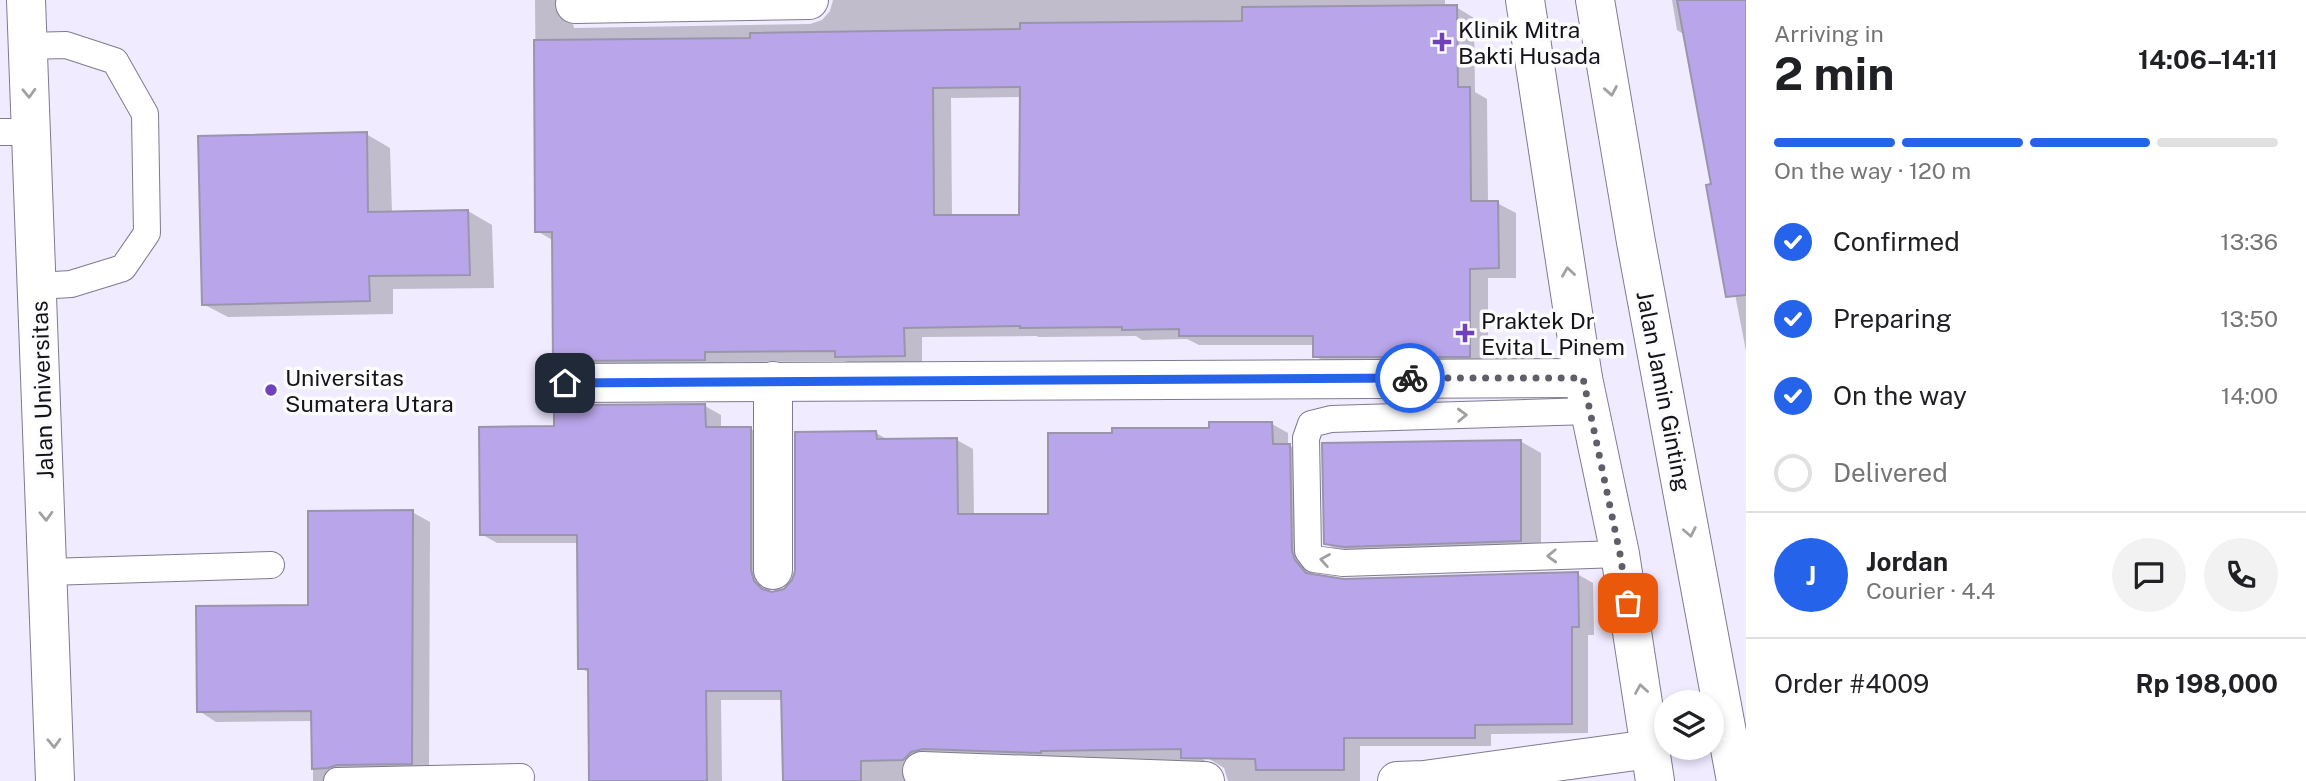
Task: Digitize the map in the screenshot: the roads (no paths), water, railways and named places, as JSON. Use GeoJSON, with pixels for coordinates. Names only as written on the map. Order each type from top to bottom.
{"type":"FeatureCollection","features":[{"type":"Feature","properties":{"kind":"street","name":"Jalan Universitas"},"geometry":{"type":"LineString","coordinates":[[26,0],[27,46],[15,132],[38,286],[55,781]]}},
{"type":"Feature","properties":{"kind":"street"},"geometry":{"type":"LineString","coordinates":[[575,4],[809,0]]}},
{"type":"Feature","properties":{"kind":"street"},"geometry":{"type":"LineString","coordinates":[[1396,781],[1652,765],[1620,554],[1586,395],[1525,0]]}},
{"type":"Feature","properties":{"kind":"street","name":"Jalan Jamin Ginting"},"geometry":{"type":"LineString","coordinates":[[1595,0],[1636,242],[1736,781]]}},
{"type":"Feature","properties":{"kind":"street"},"geometry":{"type":"LineString","coordinates":[[565,383],[773,381],[1586,395]]}},
{"type":"Feature","properties":{"kind":"street"},"geometry":{"type":"LineString","coordinates":[[773,381],[773,570]]}},
{"type":"Feature","properties":{"kind":"street"},"geometry":{"type":"LineString","coordinates":[[922,771],[1205,781]]}},
{"type":"Feature","properties":{"kind":"lane"},"geometry":{"type":"LineString","coordinates":[[27,46],[66,45],[115,61],[145,114],[147,233],[123,268],[71,284],[38,286]]}},
{"type":"Feature","properties":{"kind":"lane"},"geometry":{"type":"LineString","coordinates":[[1586,395],[1331,419],[1311,424],[1306,438],[1308,551],[1314,559],[1343,563],[1620,554]]}},
{"type":"Feature","properties":{"kind":"lane"},"geometry":{"type":"LineString","coordinates":[[48,572],[271,565]]}},
{"type":"Feature","properties":{"kind":"lane"},"geometry":{"type":"LineString","coordinates":[[337,781],[521,777]]}},
{"type":"Feature","properties":{"kind":"place","name":"Klinik Mitra Bakti Husada"},"geometry":{"type":"Point","coordinates":[1442,42]}},
{"type":"Feature","properties":{"kind":"place","name":"Praktek Dr Evita L Pinem"},"geometry":{"type":"Point","coordinates":[1465,333]}},
{"type":"Feature","properties":{"kind":"place","name":"Universitas Sumatera Utara"},"geometry":{"type":"Point","coordinates":[271,390]}}]}
